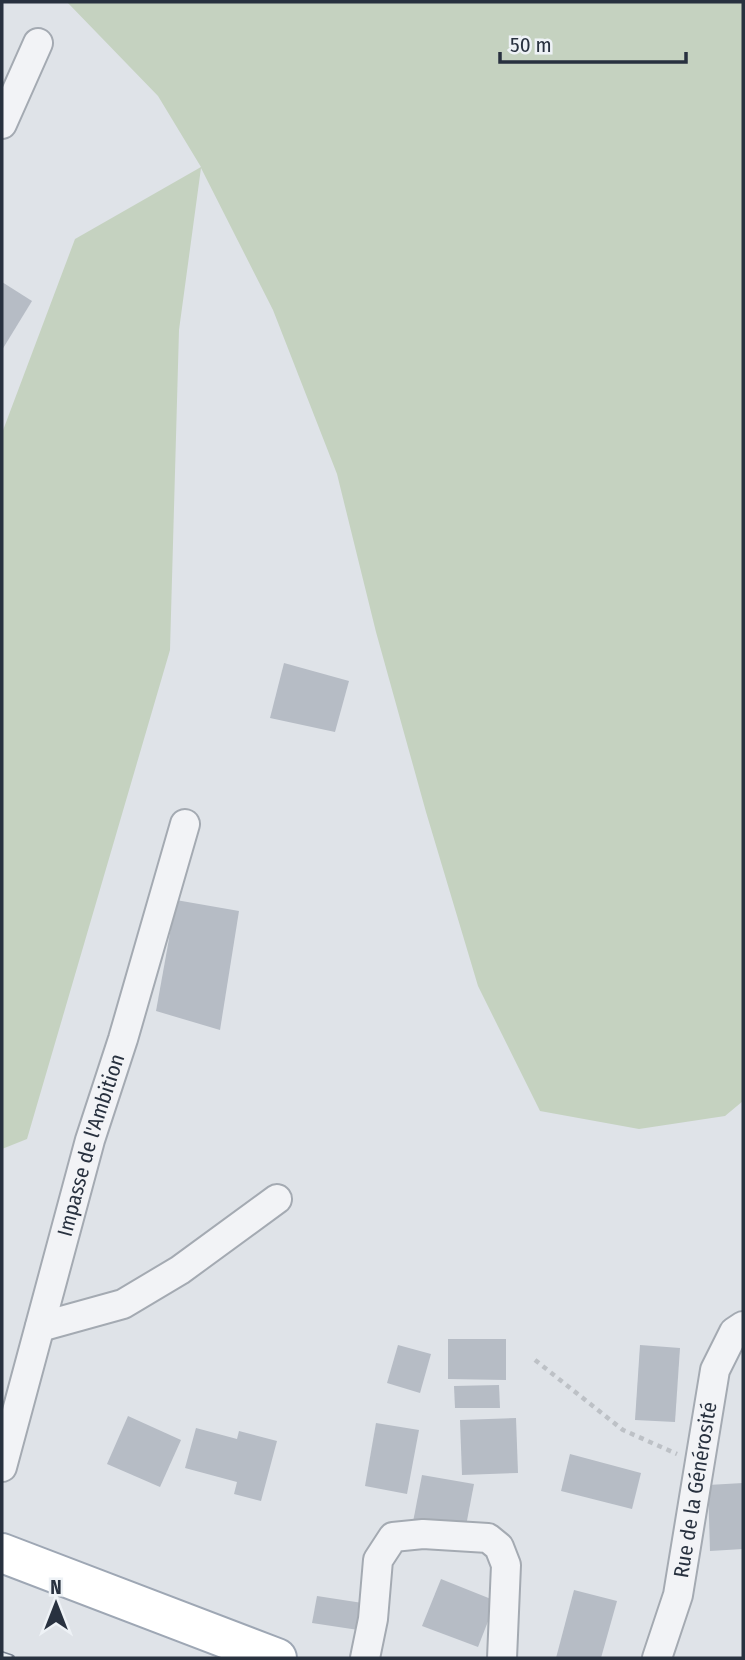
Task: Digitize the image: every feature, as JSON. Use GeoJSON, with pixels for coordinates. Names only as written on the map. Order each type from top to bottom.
{"type":"FeatureCollection","features":[{"type":"Feature","properties":{"kind":"main road"},"geometry":{"type":"LineString","coordinates":[[2,1553],[277,1658]]}},
{"type":"Feature","properties":{"kind":"street"},"geometry":{"type":"LineString","coordinates":[[2,124],[38,43]]}},
{"type":"Feature","properties":{"kind":"street","name":"Impasse de l'Ambition"},"geometry":{"type":"LineString","coordinates":[[2,1467],[90,1140],[185,824]]}},
{"type":"Feature","properties":{"kind":"street"},"geometry":{"type":"LineString","coordinates":[[40,1327],[122,1304],[180,1270],[277,1199]]}},
{"type":"Feature","properties":{"kind":"street","name":"Rue de la Générosité"},"geometry":{"type":"LineString","coordinates":[[657,1658],[678,1595],[715,1370],[734,1332],[743,1326]]}},
{"type":"Feature","properties":{"kind":"street"},"geometry":{"type":"LineString","coordinates":[[365,1658],[373,1619],[378,1560],[393,1537],[423,1534],[488,1538],[499,1547],[506,1564],[502,1658]]}},
{"type":"Feature","properties":{"kind":"path"},"geometry":{"type":"LineString","coordinates":[[535,1360],[624,1430],[700,1464]]}},
{"type":"Feature","properties":{"kind":"green space"},"geometry":{"type":"Polygon","coordinates":[[[67,2],[743,2],[743,1101],[725,1116],[639,1129],[540,1111],[478,986],[376,632],[337,474],[273,310],[201,168],[179,330],[170,650],[27,1139],[2,1149],[2,433],[75,239],[201,167],[158,96],[67,2]]]}},
{"type":"Feature","properties":{"kind":"building"},"geometry":{"type":"Polygon","coordinates":[[[2,282],[32,301],[2,350],[2,282]]]}},
{"type":"Feature","properties":{"kind":"building"},"geometry":{"type":"Polygon","coordinates":[[[284,663],[349,681],[335,732],[270,718],[284,663]]]}},
{"type":"Feature","properties":{"kind":"building"},"geometry":{"type":"Polygon","coordinates":[[[176,900],[239,911],[220,1030],[156,1011],[176,900]]]}},
{"type":"Feature","properties":{"kind":"building"},"geometry":{"type":"Polygon","coordinates":[[[448,1339],[506,1339],[506,1380],[448,1379],[448,1339]]]}},
{"type":"Feature","properties":{"kind":"building"},"geometry":{"type":"Polygon","coordinates":[[[398,1345],[431,1354],[420,1393],[387,1383],[398,1345]]]}},
{"type":"Feature","properties":{"kind":"building"},"geometry":{"type":"Polygon","coordinates":[[[640,1345],[680,1348],[675,1422],[635,1420],[640,1345]]]}},
{"type":"Feature","properties":{"kind":"building"},"geometry":{"type":"Polygon","coordinates":[[[499,1385],[500,1408],[455,1408],[454,1386],[499,1385]]]}},
{"type":"Feature","properties":{"kind":"building"},"geometry":{"type":"Polygon","coordinates":[[[128,1416],[181,1440],[160,1487],[107,1464],[128,1416]]]}},
{"type":"Feature","properties":{"kind":"building"},"geometry":{"type":"Polygon","coordinates":[[[516,1418],[518,1473],[462,1475],[460,1420],[516,1418]]]}},
{"type":"Feature","properties":{"kind":"building"},"geometry":{"type":"Polygon","coordinates":[[[376,1423],[419,1430],[407,1494],[365,1486],[376,1423]]]}},
{"type":"Feature","properties":{"kind":"building"},"geometry":{"type":"Polygon","coordinates":[[[196,1428],[237,1439],[239,1431],[277,1441],[261,1501],[234,1494],[237,1482],[185,1468],[196,1428]]]}},
{"type":"Feature","properties":{"kind":"building"},"geometry":{"type":"Polygon","coordinates":[[[570,1454],[641,1473],[632,1509],[561,1491],[570,1454]]]}},
{"type":"Feature","properties":{"kind":"building"},"geometry":{"type":"Polygon","coordinates":[[[422,1475],[474,1484],[465,1531],[413,1522],[422,1475]]]}},
{"type":"Feature","properties":{"kind":"building"},"geometry":{"type":"Polygon","coordinates":[[[743,1483],[743,1549],[710,1551],[708,1485],[743,1483]]]}},
{"type":"Feature","properties":{"kind":"building"},"geometry":{"type":"Polygon","coordinates":[[[441,1579],[496,1601],[478,1647],[422,1626],[441,1579]]]}},
{"type":"Feature","properties":{"kind":"building"},"geometry":{"type":"Polygon","coordinates":[[[574,1590],[617,1601],[601,1658],[556,1658],[574,1590]]]}},
{"type":"Feature","properties":{"kind":"building"},"geometry":{"type":"Polygon","coordinates":[[[317,1596],[369,1604],[365,1631],[312,1623],[317,1596]]]}},
{"type":"Feature","properties":{"kind":"railway"},"geometry":{"type":"LineString","coordinates":[[2,1655],[11,1658]]}}]}
